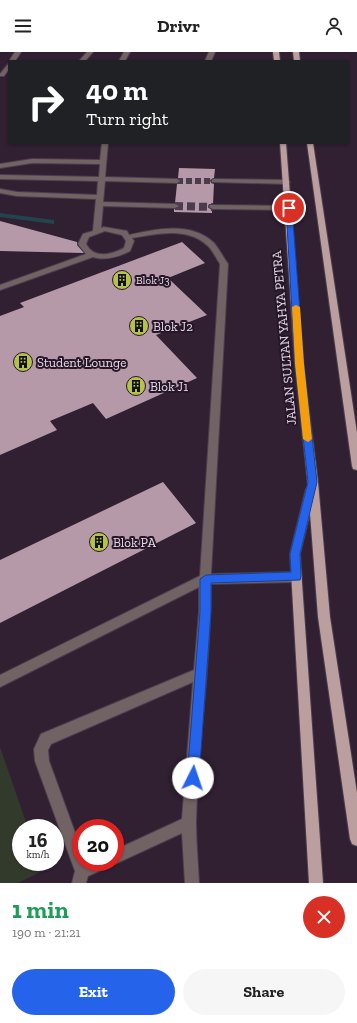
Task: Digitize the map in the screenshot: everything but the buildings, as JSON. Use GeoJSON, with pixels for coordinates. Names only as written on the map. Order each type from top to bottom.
{"type":"FeatureCollection","features":[{"type":"Feature","properties":{"kind":"main road","name":"JALAN SULTAN YAHYA PETRA"},"geometry":{"type":"LineString","coordinates":[[284,144],[300,364],[313,482],[324,617],[357,839]]}},
{"type":"Feature","properties":{"kind":"main road"},"geometry":{"type":"LineString","coordinates":[[310,144],[357,466]]}},
{"type":"Feature","properties":{"kind":"main road"},"geometry":{"type":"LineString","coordinates":[[313,482],[295,554],[316,883]]}},
{"type":"Feature","properties":{"kind":"lane"},"geometry":{"type":"LineString","coordinates":[[83,60],[90,52]]}},
{"type":"Feature","properties":{"kind":"lane"},"geometry":{"type":"LineString","coordinates":[[2,77],[8,67]]}},
{"type":"Feature","properties":{"kind":"lane"},"geometry":{"type":"LineString","coordinates":[[97,230],[105,144]]}},
{"type":"Feature","properties":{"kind":"lane"},"geometry":{"type":"LineString","coordinates":[[0,166],[32,162],[103,162]]}},
{"type":"Feature","properties":{"kind":"lane"},"geometry":{"type":"LineString","coordinates":[[0,177],[178,181]]}},
{"type":"Feature","properties":{"kind":"lane"},"geometry":{"type":"LineString","coordinates":[[214,181],[287,182]]}},
{"type":"Feature","properties":{"kind":"lane"},"geometry":{"type":"LineString","coordinates":[[0,191],[17,194],[175,206]]}},
{"type":"Feature","properties":{"kind":"lane"},"geometry":{"type":"LineString","coordinates":[[213,207],[289,208]]}},
{"type":"Feature","properties":{"kind":"lane"},"geometry":{"type":"LineString","coordinates":[[92,255],[84,248],[82,244],[86,236],[97,230],[118,231],[128,237],[173,229],[194,234],[210,244],[224,264],[205,612],[190,823],[192,883]]}},
{"type":"Feature","properties":{"kind":"lane"},"geometry":{"type":"LineString","coordinates":[[0,288],[92,255],[107,257],[122,253],[130,245],[128,237]]}},
{"type":"Feature","properties":{"kind":"lane"},"geometry":{"type":"LineString","coordinates":[[0,681],[206,579],[296,577]]}},
{"type":"Feature","properties":{"kind":"lane"},"geometry":{"type":"LineString","coordinates":[[90,871],[81,877],[42,761],[41,749],[46,739],[201,673]]}},
{"type":"Feature","properties":{"kind":"lane"},"geometry":{"type":"LineString","coordinates":[[124,852],[190,823]]}},
{"type":"Feature","properties":{"kind":"green space"},"geometry":{"type":"Polygon","coordinates":[[[0,747],[25,819],[12,819],[12,871],[42,871],[18,883],[0,883],[0,747]]]}},
{"type":"Feature","properties":{"kind":"water"},"geometry":{"type":"Polygon","coordinates":[[[0,213],[54,220],[54,224],[0,217],[0,213]]]}},
{"type":"Feature","properties":{"kind":"tunnel"},"geometry":{"type":"LineString","coordinates":[[177,181],[214,181]]}},
{"type":"Feature","properties":{"kind":"tunnel"},"geometry":{"type":"LineString","coordinates":[[175,206],[213,207]]}},
{"type":"Feature","properties":{"kind":"slow traffic"},"geometry":{"type":"LineString","coordinates":[[296,307],[308,439]]}},
{"type":"Feature","properties":{"kind":"place","name":"Blok J3"},"geometry":{"type":"Point","coordinates":[122,280]}},
{"type":"Feature","properties":{"kind":"place","name":"Blok J2"},"geometry":{"type":"Point","coordinates":[139,326]}},
{"type":"Feature","properties":{"kind":"place","name":"Student Lounge"},"geometry":{"type":"Point","coordinates":[23,362]}},
{"type":"Feature","properties":{"kind":"place","name":"Blok J1"},"geometry":{"type":"Point","coordinates":[136,386]}},
{"type":"Feature","properties":{"kind":"place","name":"Blok PA"},"geometry":{"type":"Point","coordinates":[99,542]}},
{"type":"Feature","properties":{"kind":"route"},"geometry":{"type":"LineString","coordinates":[[193,778],[206,579],[296,577],[295,554],[313,482],[300,364],[289,208]]}}]}
